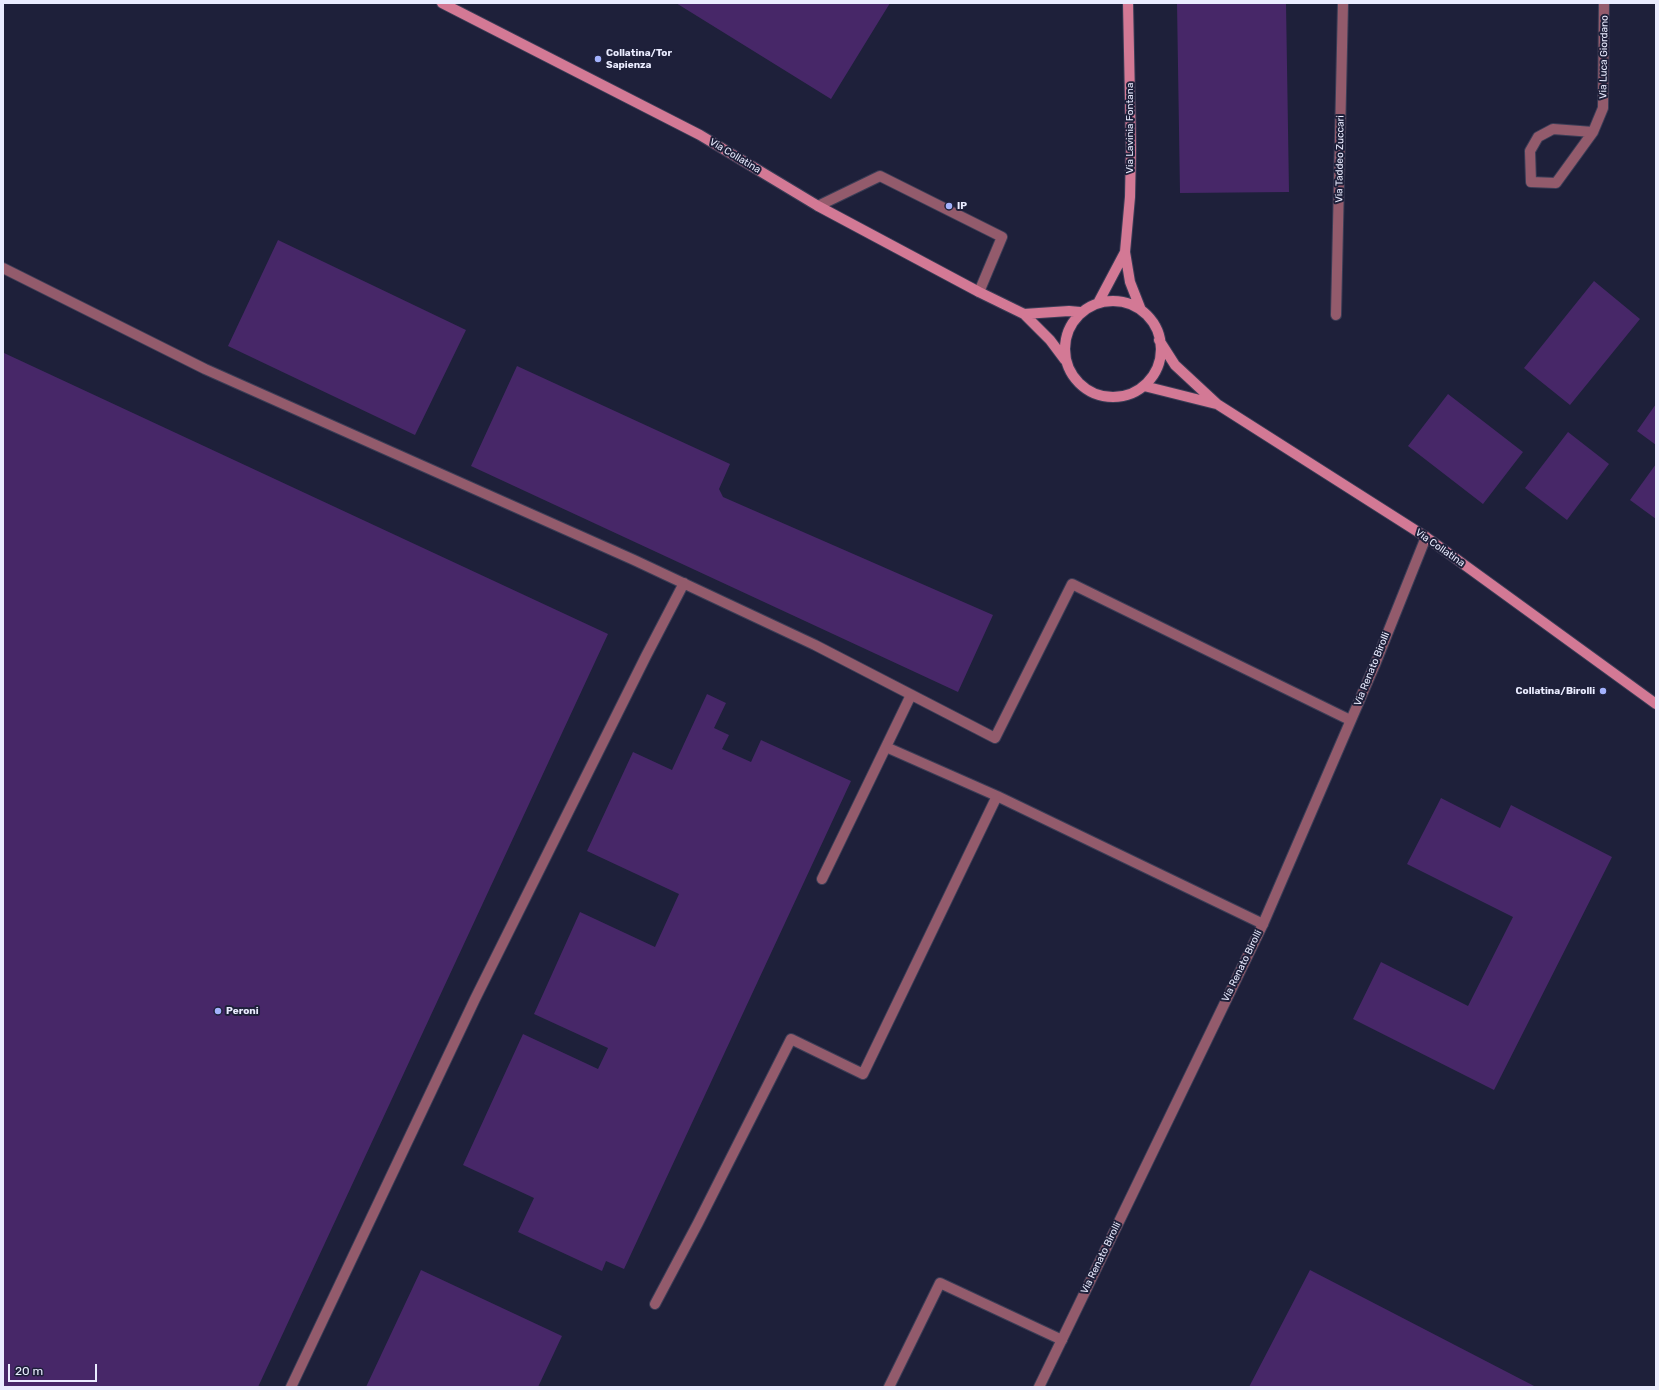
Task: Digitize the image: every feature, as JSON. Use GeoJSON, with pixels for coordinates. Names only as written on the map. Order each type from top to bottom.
{"type":"FeatureCollection","features":[{"type":"Feature","properties":{"kind":"street","name":"Via Collatina"},"geometry":{"type":"LineString","coordinates":[[442,3],[700,135],[818,206],[979,292],[1024,314],[1050,340],[1065,360]]}},
{"type":"Feature","properties":{"kind":"street","name":"Via Lavinia Fontana"},"geometry":{"type":"LineString","coordinates":[[1128,3],[1131,148],[1130,197],[1125,252],[1130,282],[1141,310]]}},
{"type":"Feature","properties":{"kind":"street","name":"Via Taddeo Zuccari"},"geometry":{"type":"LineString","coordinates":[[1336,315],[1343,3]]}},
{"type":"Feature","properties":{"kind":"street","name":"Via Luca Giordano"},"geometry":{"type":"LineString","coordinates":[[1593,132],[1553,129],[1538,137],[1530,150],[1531,182],[1556,182],[1593,132],[1603,108],[1604,3]]}},
{"type":"Feature","properties":{"kind":"street"},"geometry":{"type":"LineString","coordinates":[[818,206],[880,176],[1002,237],[979,292]]}},
{"type":"Feature","properties":{"kind":"street","name":"Via Lavinia Fontana"},"geometry":{"type":"LineString","coordinates":[[1098,302],[1125,252]]}},
{"type":"Feature","properties":{"kind":"street"},"geometry":{"type":"LineString","coordinates":[[3,268],[205,369],[684,583],[815,645],[995,738],[1072,584],[1350,720]]}},
{"type":"Feature","properties":{"kind":"street"},"geometry":{"type":"LineString","coordinates":[[1098,302],[1120,302],[1141,310],[1153,324],[1159,340],[1159,362],[1155,374],[1144,386],[1124,396],[1110,398],[1096,393],[1072,375],[1065,360],[1065,345],[1069,331],[1080,312],[1098,302]]}},
{"type":"Feature","properties":{"kind":"street","name":"Via Collatina"},"geometry":{"type":"LineString","coordinates":[[1024,314],[1069,311],[1080,312]]}},
{"type":"Feature","properties":{"kind":"street","name":"Via Collatina"},"geometry":{"type":"LineString","coordinates":[[1159,340],[1175,366],[1217,404],[1426,537],[1656,704]]}},
{"type":"Feature","properties":{"kind":"street","name":"Via Collatina"},"geometry":{"type":"LineString","coordinates":[[1144,386],[1217,404]]}},
{"type":"Feature","properties":{"kind":"street","name":"Via Renato Birolli"},"geometry":{"type":"LineString","coordinates":[[1039,1387],[1263,924],[1376,662],[1426,537]]}},
{"type":"Feature","properties":{"kind":"street"},"geometry":{"type":"LineString","coordinates":[[291,1387],[475,999],[684,583]]}},
{"type":"Feature","properties":{"kind":"street"},"geometry":{"type":"LineString","coordinates":[[822,879],[911,695]]}},
{"type":"Feature","properties":{"kind":"street"},"geometry":{"type":"LineString","coordinates":[[886,747],[997,796],[1263,924]]}},
{"type":"Feature","properties":{"kind":"street"},"geometry":{"type":"LineString","coordinates":[[656,1304],[791,1039],[863,1074],[997,796]]}},
{"type":"Feature","properties":{"kind":"street"},"geometry":{"type":"LineString","coordinates":[[889,1387],[940,1284],[1062,1340]]}},
{"type":"Feature","properties":{"kind":"building"},"geometry":{"type":"Polygon","coordinates":[[[676,3],[890,3],[831,99],[676,3]]]}},
{"type":"Feature","properties":{"kind":"building"},"geometry":{"type":"Polygon","coordinates":[[[1177,3],[1286,3],[1289,192],[1180,193],[1177,3]]]}},
{"type":"Feature","properties":{"kind":"building"},"geometry":{"type":"Polygon","coordinates":[[[278,240],[466,330],[415,435],[228,346],[278,240]]]}},
{"type":"Feature","properties":{"kind":"building"},"geometry":{"type":"Polygon","coordinates":[[[1594,281],[1640,319],[1570,405],[1524,368],[1594,281]]]}},
{"type":"Feature","properties":{"kind":"building","name":"Peroni"},"geometry":{"type":"Polygon","coordinates":[[[4,353],[608,634],[258,1387],[3,1387],[4,353]]]}},
{"type":"Feature","properties":{"kind":"building"},"geometry":{"type":"Polygon","coordinates":[[[517,366],[730,464],[719,489],[723,497],[993,615],[958,692],[471,466],[517,366]]]}},
{"type":"Feature","properties":{"kind":"building"},"geometry":{"type":"Polygon","coordinates":[[[1448,394],[1523,452],[1483,504],[1408,446],[1448,394]]]}},
{"type":"Feature","properties":{"kind":"building"},"geometry":{"type":"Polygon","coordinates":[[[1656,404],[1656,445],[1637,431],[1656,404]]]}},
{"type":"Feature","properties":{"kind":"building"},"geometry":{"type":"Polygon","coordinates":[[[1568,432],[1609,464],[1567,520],[1525,488],[1568,432]]]}},
{"type":"Feature","properties":{"kind":"building"},"geometry":{"type":"Polygon","coordinates":[[[1656,464],[1656,519],[1630,500],[1656,464]]]}},
{"type":"Feature","properties":{"kind":"building"},"geometry":{"type":"Polygon","coordinates":[[[707,694],[726,703],[714,728],[729,735],[722,749],[751,762],[761,740],[851,781],[624,1269],[606,1261],[602,1271],[518,1232],[534,1198],[463,1165],[523,1034],[598,1069],[608,1048],[534,1014],[580,912],[655,947],[679,894],[587,851],[633,752],[672,770],[707,694]]]}},
{"type":"Feature","properties":{"kind":"building"},"geometry":{"type":"Polygon","coordinates":[[[1441,798],[1500,828],[1511,805],[1612,857],[1494,1090],[1353,1019],[1381,962],[1468,1006],[1513,917],[1407,864],[1441,798]]]}},
{"type":"Feature","properties":{"kind":"building"},"geometry":{"type":"Polygon","coordinates":[[[421,1270],[562,1336],[538,1387],[366,1387],[421,1270]]]}},
{"type":"Feature","properties":{"kind":"building"},"geometry":{"type":"Polygon","coordinates":[[[1310,1270],[1536,1387],[1249,1387],[1310,1270]]]}},
{"type":"Feature","properties":{"kind":"place","name":"Collatina/Tor Sapienza"},"geometry":{"type":"Point","coordinates":[598,59]}},
{"type":"Feature","properties":{"kind":"place","name":"IP"},"geometry":{"type":"Point","coordinates":[949,206]}},
{"type":"Feature","properties":{"kind":"place","name":"Collatina/Birolli"},"geometry":{"type":"Point","coordinates":[1603,691]}},
{"type":"Feature","properties":{"kind":"place","name":"Peroni"},"geometry":{"type":"Point","coordinates":[218,1011]}}]}
